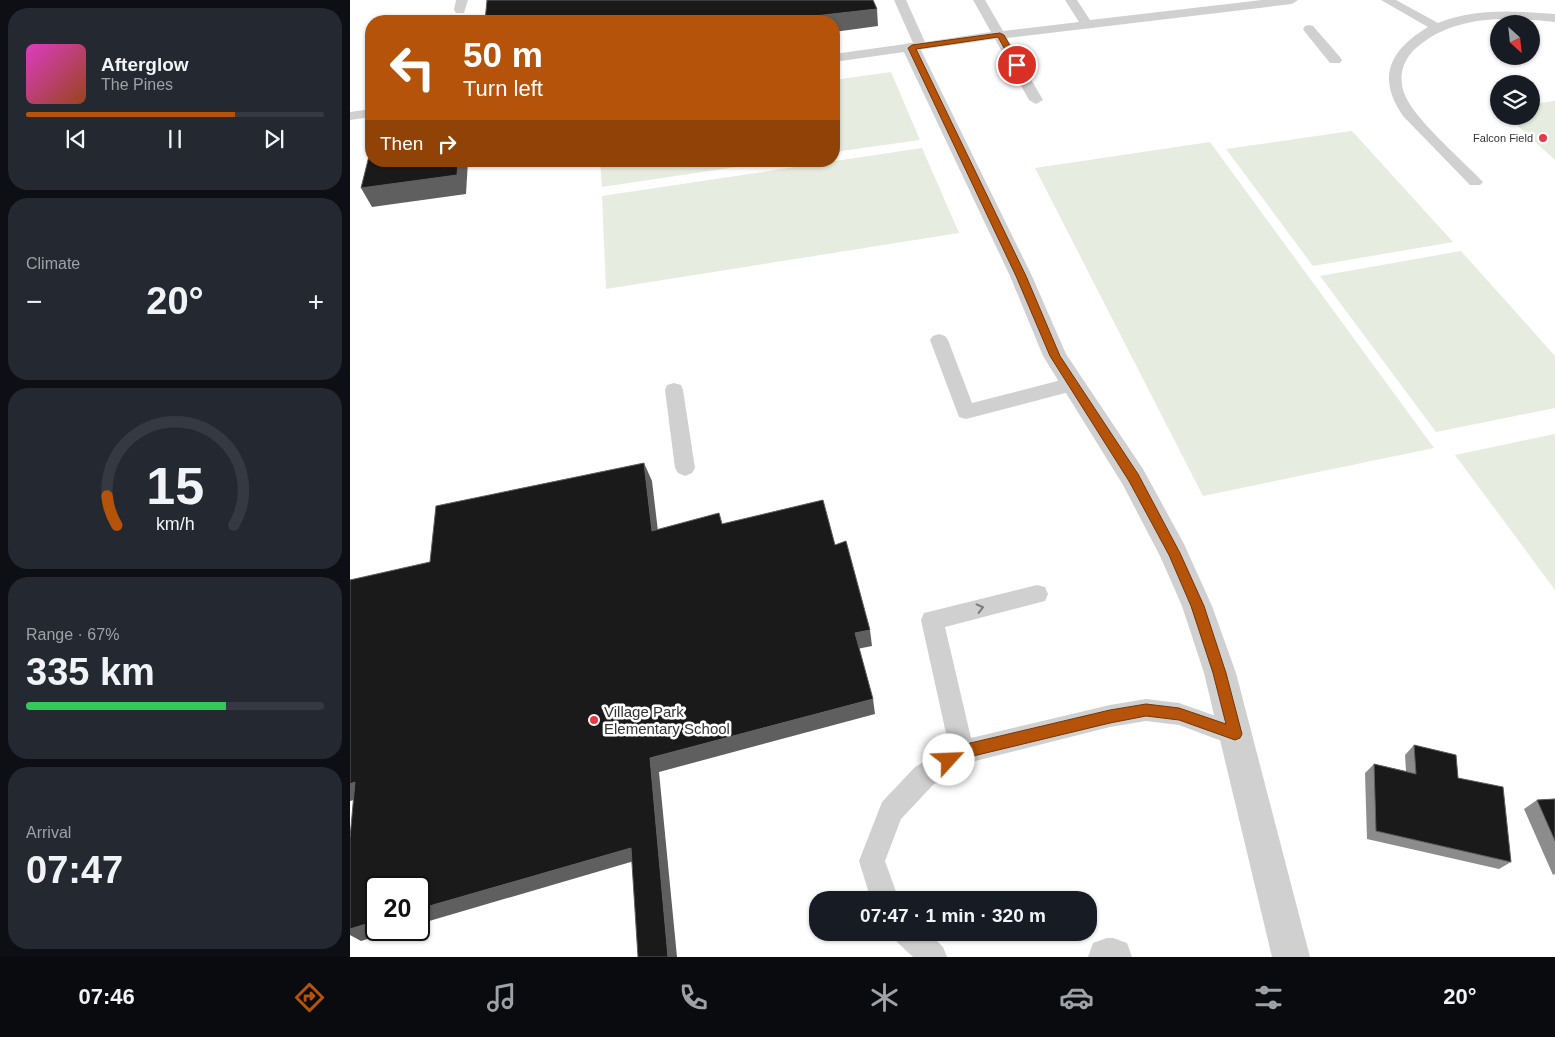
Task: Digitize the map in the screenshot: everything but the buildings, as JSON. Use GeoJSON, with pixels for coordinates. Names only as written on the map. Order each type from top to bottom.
{"type":"FeatureCollection","features":[{"type":"Feature","properties":{"kind":"street"},"geometry":{"type":"LineString","coordinates":[[916,47],[1021,276],[1055,356],[1134,477],[1174,553],[1197,606],[1220,673],[1291,957]]}},
{"type":"Feature","properties":{"kind":"street"},"geometry":{"type":"LineString","coordinates":[[1107,957],[1113,957]]}},
{"type":"Feature","properties":{"kind":"lane"},"geometry":{"type":"LineString","coordinates":[[900,0],[916,47]]}},
{"type":"Feature","properties":{"kind":"lane"},"geometry":{"type":"LineString","coordinates":[[979,0],[1036,100]]}},
{"type":"Feature","properties":{"kind":"lane"},"geometry":{"type":"LineString","coordinates":[[1071,0],[1087,24]]}},
{"type":"Feature","properties":{"kind":"lane"},"geometry":{"type":"LineString","coordinates":[[840,57],[1000,35],[1292,0]]}},
{"type":"Feature","properties":{"kind":"lane"},"geometry":{"type":"LineString","coordinates":[[1387,0],[1437,27]]}},
{"type":"Feature","properties":{"kind":"lane"},"geometry":{"type":"LineString","coordinates":[[1523,0],[1531,15]]}},
{"type":"Feature","properties":{"kind":"lane"},"geometry":{"type":"LineString","coordinates":[[1475,182],[1408,113],[1395,88],[1394,75],[1398,62],[1413,44],[1437,27],[1451,22],[1490,17]]}},
{"type":"Feature","properties":{"kind":"lane"},"geometry":{"type":"LineString","coordinates":[[1540,17],[1555,18]]}},
{"type":"Feature","properties":{"kind":"lane"},"geometry":{"type":"LineString","coordinates":[[1309,29],[1335,60]]}},
{"type":"Feature","properties":{"kind":"lane"},"geometry":{"type":"LineString","coordinates":[[350,116],[365,114]]}},
{"type":"Feature","properties":{"kind":"lane"},"geometry":{"type":"LineString","coordinates":[[939,340],[966,412],[1073,384]]}},
{"type":"Feature","properties":{"kind":"lane"},"geometry":{"type":"LineString","coordinates":[[674,390],[685,468]]}},
{"type":"Feature","properties":{"kind":"lane"},"geometry":{"type":"LineString","coordinates":[[962,752],[932,620],[1036,594]]}},
{"type":"Feature","properties":{"kind":"lane"},"geometry":{"type":"LineString","coordinates":[[882,891],[872,861],[891,811],[924,776],[962,752],[1110,716],[1146,710],[1179,714],[1235,734]]}},
{"type":"Feature","properties":{"kind":"lane"},"geometry":{"type":"LineString","coordinates":[[916,941],[932,957]]}},
{"type":"Feature","properties":{"kind":"shaded area"},"geometry":{"type":"Polygon","coordinates":[[[891,72],[920,140],[840,151],[840,79],[891,72]]]}},
{"type":"Feature","properties":{"kind":"shaded area","name":"Falcon Field"},"geometry":{"type":"Polygon","coordinates":[[[1555,101],[1555,160],[1517,125],[1540,125],[1540,103],[1555,101]]]}},
{"type":"Feature","properties":{"kind":"shaded area"},"geometry":{"type":"Polygon","coordinates":[[[1352,131],[1453,242],[1313,266],[1226,149],[1352,131]]]}},
{"type":"Feature","properties":{"kind":"shaded area"},"geometry":{"type":"Polygon","coordinates":[[[1210,142],[1434,448],[1203,496],[1035,168],[1210,142]]]}},
{"type":"Feature","properties":{"kind":"shaded area"},"geometry":{"type":"Polygon","coordinates":[[[922,148],[959,233],[606,289],[602,196],[795,167],[840,167],[840,160],[922,148]]]}},
{"type":"Feature","properties":{"kind":"shaded area"},"geometry":{"type":"Polygon","coordinates":[[[600,167],[735,167],[602,187],[600,167]]]}},
{"type":"Feature","properties":{"kind":"shaded area"},"geometry":{"type":"Polygon","coordinates":[[[1461,251],[1555,356],[1555,408],[1436,432],[1320,276],[1461,251]]]}},
{"type":"Feature","properties":{"kind":"shaded area"},"geometry":{"type":"Polygon","coordinates":[[[1555,434],[1555,590],[1455,455],[1555,434]]]}},
{"type":"Feature","properties":{"kind":"place","name":"Falcon Field"},"geometry":{"type":"Point","coordinates":[1543,138]}},
{"type":"Feature","properties":{"kind":"place","name":"Village Park Elementary School"},"geometry":{"type":"Point","coordinates":[594,720]}},
{"type":"Feature","properties":{"kind":"route"},"geometry":{"type":"LineString","coordinates":[[949,760],[962,752],[1110,716],[1146,710],[1179,714],[1235,734],[1220,673],[1197,606],[1174,553],[1134,477],[1055,356],[1021,276],[912,48],[1000,35],[1017,65]]}}]}
